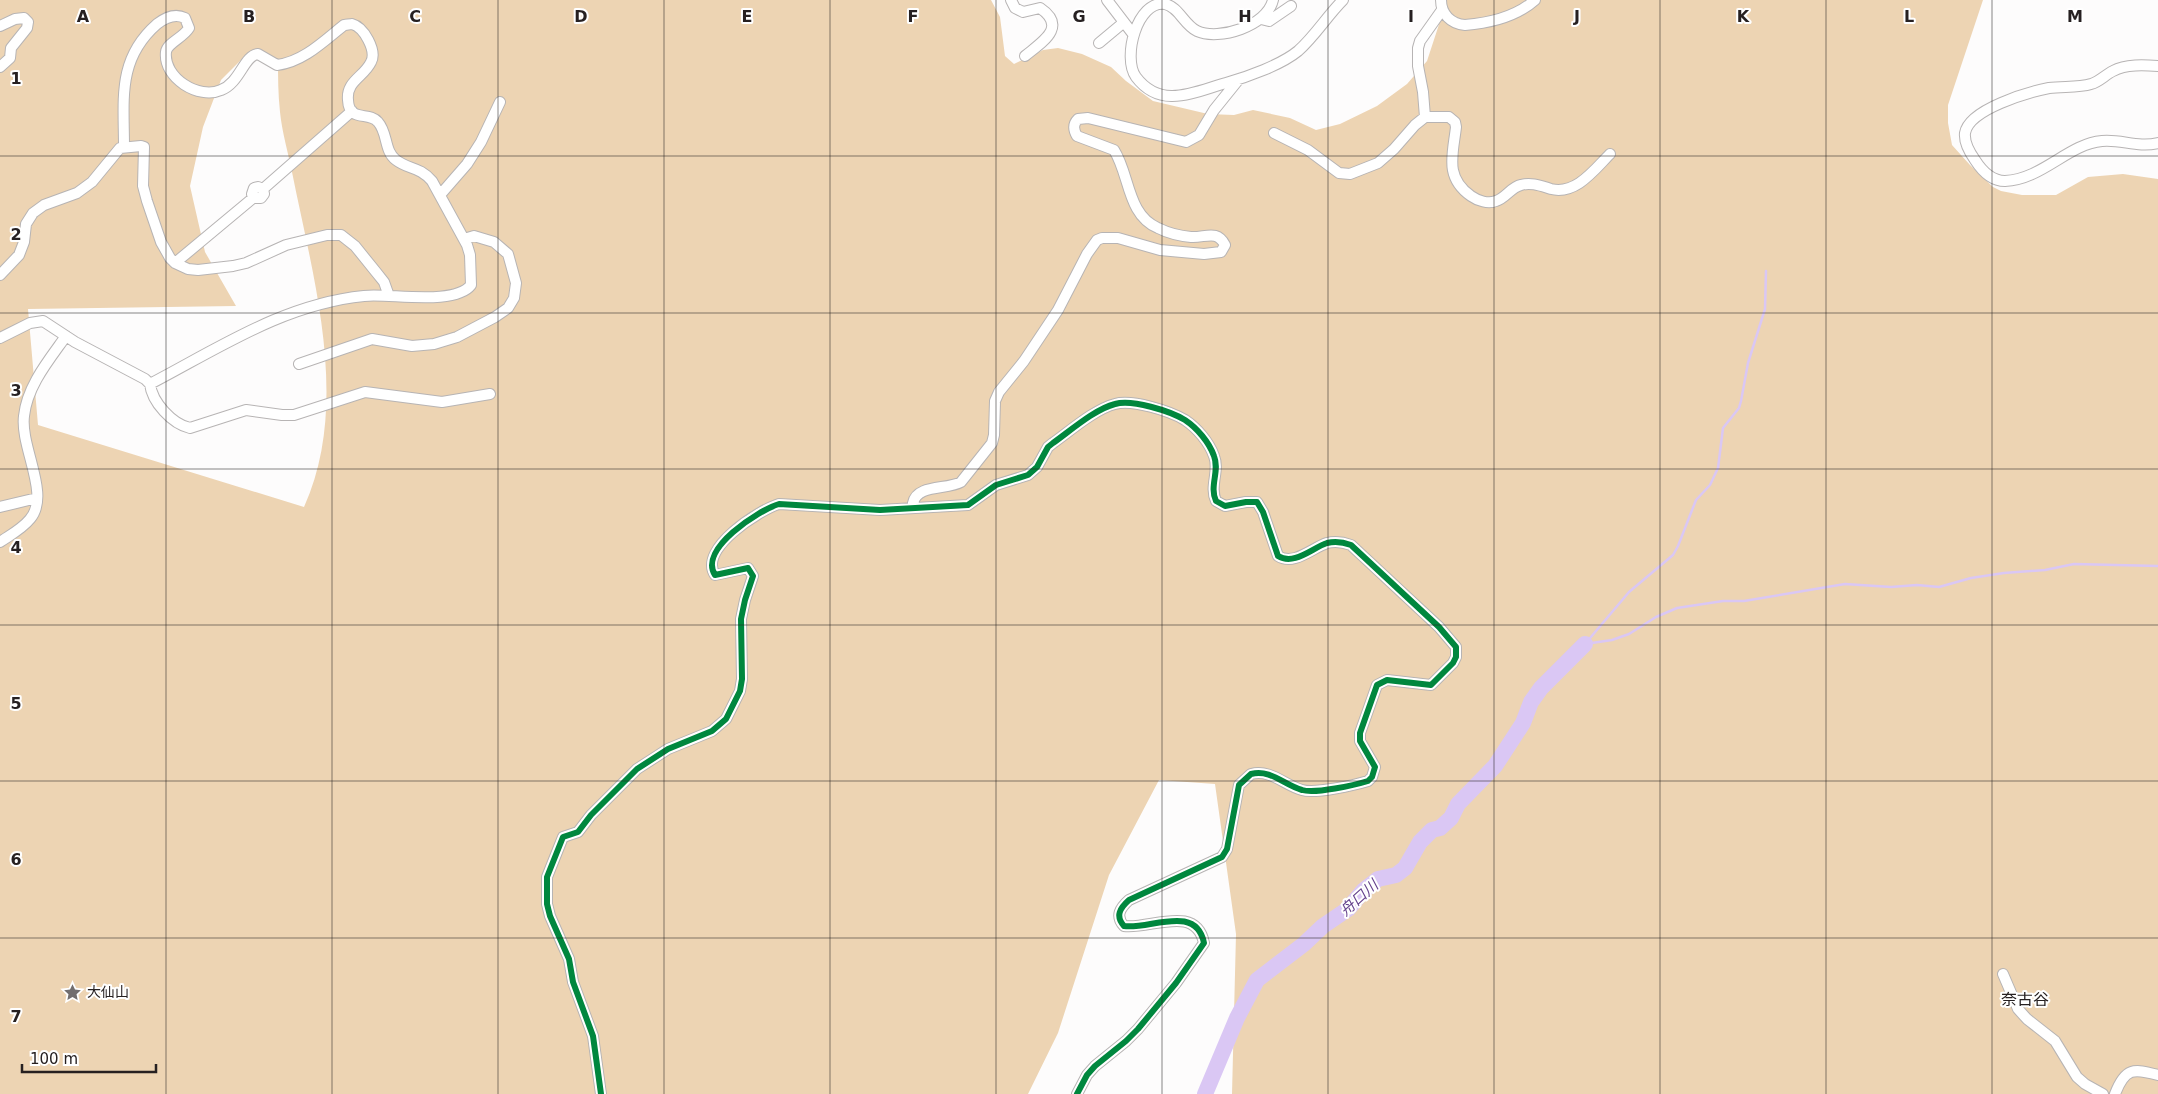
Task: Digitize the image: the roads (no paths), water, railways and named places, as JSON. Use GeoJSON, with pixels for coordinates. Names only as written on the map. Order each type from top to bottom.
{"type":"FeatureCollection","features":[{"type":"Feature","properties":{"kind":"street"},"geometry":{"type":"LineString","coordinates":[[1011,0],[1015,8],[1023,12],[1040,8],[1047,12],[1053,26],[1052,32],[1025,56]]}},
{"type":"Feature","properties":{"kind":"street"},"geometry":{"type":"LineString","coordinates":[[1107,0],[1123,23],[1134,34]]}},
{"type":"Feature","properties":{"kind":"street"},"geometry":{"type":"LineString","coordinates":[[1273,0],[1269,10],[1261,19],[1244,27],[1212,34],[1195,30],[1175,10],[1163,2],[1141,18],[1134,34],[1130,58],[1131,67],[1139,80],[1154,94],[1170,96],[1194,93],[1239,79],[1292,56],[1343,0]]}},
{"type":"Feature","properties":{"kind":"street"},"geometry":{"type":"LineString","coordinates":[[1442,5],[1450,20],[1458,24],[1474,24],[1514,14],[1535,0]]}},
{"type":"Feature","properties":{"kind":"street"},"geometry":{"type":"LineString","coordinates":[[1425,117],[1418,66],[1418,48],[1420,41],[1442,5]]}},
{"type":"Feature","properties":{"kind":"street"},"geometry":{"type":"LineString","coordinates":[[1261,19],[1269,21],[1291,6]]}},
{"type":"Feature","properties":{"kind":"street"},"geometry":{"type":"LineString","coordinates":[[124,147],[124,86],[128,66],[145,35],[159,22],[171,16],[179,15],[185,18],[189,28],[185,35],[168,46],[166,52],[167,60],[173,74],[182,84],[190,88],[212,92],[221,91],[233,83],[249,58],[255,54],[277,65],[288,63],[307,53],[344,25],[352,24],[361,29],[368,41],[372,57],[371,62],[352,82],[348,91],[348,100],[352,111],[363,118],[371,118],[378,122],[389,153],[394,158],[425,173],[440,195],[464,239],[470,255],[471,285],[461,293],[439,296],[364,296],[334,300],[274,319],[228,341],[150,384]]}},
{"type":"Feature","properties":{"kind":"street"},"geometry":{"type":"LineString","coordinates":[[0,26],[15,19],[24,18],[28,22],[27,28],[11,48],[10,58],[0,67]]}},
{"type":"Feature","properties":{"kind":"street"},"geometry":{"type":"LineString","coordinates":[[1099,43],[1123,23]]}},
{"type":"Feature","properties":{"kind":"street"},"geometry":{"type":"LineString","coordinates":[[2158,66],[2122,68],[2090,85],[2052,88],[2019,96],[1972,120],[1965,133],[1968,148],[1985,173],[2002,181],[2026,177],[2080,148],[2097,142],[2111,141],[2141,146],[2158,143]]}},
{"type":"Feature","properties":{"kind":"street"},"geometry":{"type":"LineString","coordinates":[[916,508],[913,503],[916,495],[928,490],[954,486],[961,482],[992,443],[995,401],[999,392],[1024,361],[1058,310],[1087,254],[1097,240],[1102,238],[1118,238],[1160,250],[1204,254],[1221,252],[1224,249],[1225,245],[1222,240],[1215,235],[1193,238],[1165,231],[1152,225],[1136,208],[1114,150],[1077,136],[1074,127],[1075,122],[1078,119],[1088,118],[1186,142],[1198,135],[1214,110],[1239,79]]}},
{"type":"Feature","properties":{"kind":"street"},"geometry":{"type":"LineString","coordinates":[[440,195],[467,164],[481,142],[500,102]]}},
{"type":"Feature","properties":{"kind":"street"},"geometry":{"type":"LineString","coordinates":[[175,262],[254,198],[261,198],[264,194],[263,189],[352,111]]}},
{"type":"Feature","properties":{"kind":"street"},"geometry":{"type":"LineString","coordinates":[[1274,133],[1308,150],[1339,173],[1350,174],[1378,163],[1425,117],[1449,117],[1455,122],[1456,127],[1452,166],[1455,179],[1470,195],[1487,202],[1500,199],[1523,184],[1537,184],[1559,190],[1573,188],[1610,154]]}},
{"type":"Feature","properties":{"kind":"street"},"geometry":{"type":"LineString","coordinates":[[2,269],[19,255],[24,242],[26,224],[33,213],[44,204],[77,193],[92,182],[116,152],[124,147],[144,147],[143,186],[147,201],[160,242],[170,258],[175,262],[188,269],[198,270],[233,266],[246,263],[286,245],[327,234],[341,235],[355,246],[384,282],[389,296]]}},
{"type":"Feature","properties":{"kind":"street"},"geometry":{"type":"LineString","coordinates":[[299,364],[372,338],[412,346],[434,344],[457,337],[508,308],[514,298],[516,284],[508,254],[494,242],[474,236],[464,239]]}},
{"type":"Feature","properties":{"kind":"street"},"geometry":{"type":"LineString","coordinates":[[0,338],[36,321],[43,321],[66,336],[139,375],[150,384],[151,393],[156,402],[183,426],[190,428],[246,410],[294,415],[366,392],[442,402],[490,394]]}},
{"type":"Feature","properties":{"kind":"street"},"geometry":{"type":"LineString","coordinates":[[0,542],[31,518],[34,512],[37,484],[24,440],[25,406],[34,384],[66,336]]}},
{"type":"Feature","properties":{"kind":"street"},"geometry":{"type":"LineString","coordinates":[[601,1094],[593,1036],[573,982],[569,959],[550,916],[547,904],[548,877],[560,840],[565,836],[578,832],[591,815],[637,769],[674,745],[712,731],[726,719],[739,696],[742,679],[741,619],[753,576],[748,568],[715,575],[712,567],[714,558],[724,539],[752,518],[779,504],[880,510],[968,505],[996,485],[1028,475],[1037,467],[1048,447],[1053,443],[1107,407],[1124,403],[1148,406],[1178,416],[1195,429],[1208,444],[1216,461],[1213,490],[1216,501],[1225,506],[1257,502],[1263,512],[1278,556],[1282,558],[1295,558],[1329,543],[1343,542],[1351,545],[1439,627],[1456,647],[1456,657],[1431,685],[1388,680],[1377,685],[1360,733],[1360,741],[1375,767],[1372,777],[1368,781],[1336,788],[1304,791],[1266,773],[1251,774],[1239,786],[1227,849],[1222,857],[1123,905],[1119,915],[1120,921],[1124,926],[1183,920],[1200,932],[1204,943],[1181,977],[1138,1029],[1095,1066],[1087,1075],[1077,1094]]}},
{"type":"Feature","properties":{"kind":"street"},"geometry":{"type":"LineString","coordinates":[[0,507],[37,498]]}},
{"type":"Feature","properties":{"kind":"street"},"geometry":{"type":"LineString","coordinates":[[2003,974],[2018,1009],[2027,1019],[2056,1041],[2077,1077],[2103,1094]]}},
{"type":"Feature","properties":{"kind":"street"},"geometry":{"type":"LineString","coordinates":[[2115,1094],[2124,1076],[2130,1071],[2137,1070],[2158,1075]]}},
{"type":"Feature","properties":{"kind":"waterway"},"geometry":{"type":"LineString","coordinates":[[1585,644],[1629,592],[1673,555],[1696,500],[1710,485],[1718,468],[1723,428],[1739,408],[1741,401],[1748,363],[1765,309],[1766,271]]}},
{"type":"Feature","properties":{"kind":"waterway"},"geometry":{"type":"LineString","coordinates":[[1585,644],[1612,640],[1629,634],[1656,617],[1677,608],[1723,601],[1744,601],[1845,584],[1891,587],[1917,585],[1939,587],[1971,578],[2045,570],[2074,564],[2158,566]]}},
{"type":"Feature","properties":{"kind":"waterway","name":"舟口川"},"geometry":{"type":"LineString","coordinates":[[1205,1094],[1237,1018],[1257,980],[1304,944],[1323,926],[1348,909],[1364,890],[1378,879],[1396,875],[1405,868],[1420,842],[1432,830],[1440,828],[1451,818],[1458,804],[1495,766],[1523,723],[1531,702],[1541,688],[1585,644]]}},
{"type":"Feature","properties":{"kind":"place","name":"大仙山"},"geometry":{"type":"Point","coordinates":[73,992]}},
{"type":"Feature","properties":{"kind":"district","name":"奈古谷"},"geometry":{"type":"Point","coordinates":[2025,999]}}]}
